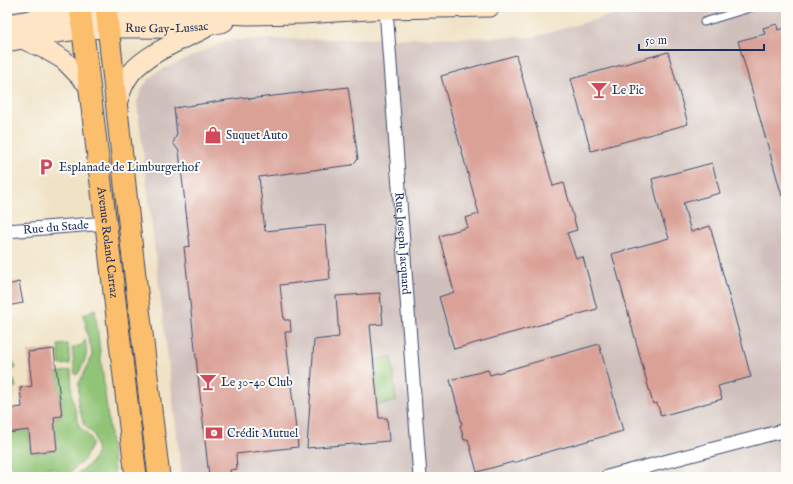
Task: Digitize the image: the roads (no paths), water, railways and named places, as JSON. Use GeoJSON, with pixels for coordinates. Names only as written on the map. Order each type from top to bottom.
{"type":"FeatureCollection","features":[{"type":"Feature","properties":{"kind":"main road"},"geometry":{"type":"LineString","coordinates":[[28,20],[42,7]]}},
{"type":"Feature","properties":{"kind":"main road"},"geometry":{"type":"LineString","coordinates":[[230,7],[248,15]]}},
{"type":"Feature","properties":{"kind":"main road","name":"Rue Gay-Lussac"},"geometry":{"type":"LineString","coordinates":[[107,15],[162,11],[248,15],[302,10],[490,7]]}},
{"type":"Feature","properties":{"kind":"main road"},"geometry":{"type":"LineString","coordinates":[[7,24],[28,20],[107,15]]}},
{"type":"Feature","properties":{"kind":"main road","name":"Rue Gay-Lussac"},"geometry":{"type":"LineString","coordinates":[[107,15],[163,28],[212,25],[248,15]]}},
{"type":"Feature","properties":{"kind":"main road","name":"Avenue Roland Carraz"},"geometry":{"type":"LineString","coordinates":[[107,15],[132,250],[159,477]]}},
{"type":"Feature","properties":{"kind":"main road"},"geometry":{"type":"LineString","coordinates":[[15,40],[81,16]]}},
{"type":"Feature","properties":{"kind":"main road","name":"Avenue Roland Carraz"},"geometry":{"type":"LineString","coordinates":[[81,16],[136,477]]}},
{"type":"Feature","properties":{"kind":"main road"},"geometry":{"type":"LineString","coordinates":[[117,104],[123,87],[130,74],[138,65],[152,55],[212,25]]}},
{"type":"Feature","properties":{"kind":"main road"},"geometry":{"type":"LineString","coordinates":[[15,40],[47,50],[64,60],[89,86]]}},
{"type":"Feature","properties":{"kind":"street","name":"Rue Joseph Jacquard"},"geometry":{"type":"LineString","coordinates":[[386,9],[420,477]]}},
{"type":"Feature","properties":{"kind":"street","name":"Rue du Stade"},"geometry":{"type":"LineString","coordinates":[[7,231],[106,223]]}},
{"type":"Feature","properties":{"kind":"street"},"geometry":{"type":"LineString","coordinates":[[607,477],[786,430]]}},
{"type":"Feature","properties":{"kind":"lane"},"geometry":{"type":"LineString","coordinates":[[704,22],[753,7]]}},
{"type":"Feature","properties":{"kind":"place","name":"Le Pic"},"geometry":{"type":"Point","coordinates":[599,90]}},
{"type":"Feature","properties":{"kind":"place","name":"Suquet Auto"},"geometry":{"type":"Point","coordinates":[213,135]}},
{"type":"Feature","properties":{"kind":"place","name":"Esplanade de Limburgerhof"},"geometry":{"type":"Point","coordinates":[46,167]}},
{"type":"Feature","properties":{"kind":"place","name":"Le 30-40 Club"},"geometry":{"type":"Point","coordinates":[208,382]}},
{"type":"Feature","properties":{"kind":"place","name":"Crédit Mutuel"},"geometry":{"type":"Point","coordinates":[214,433]}}]}
